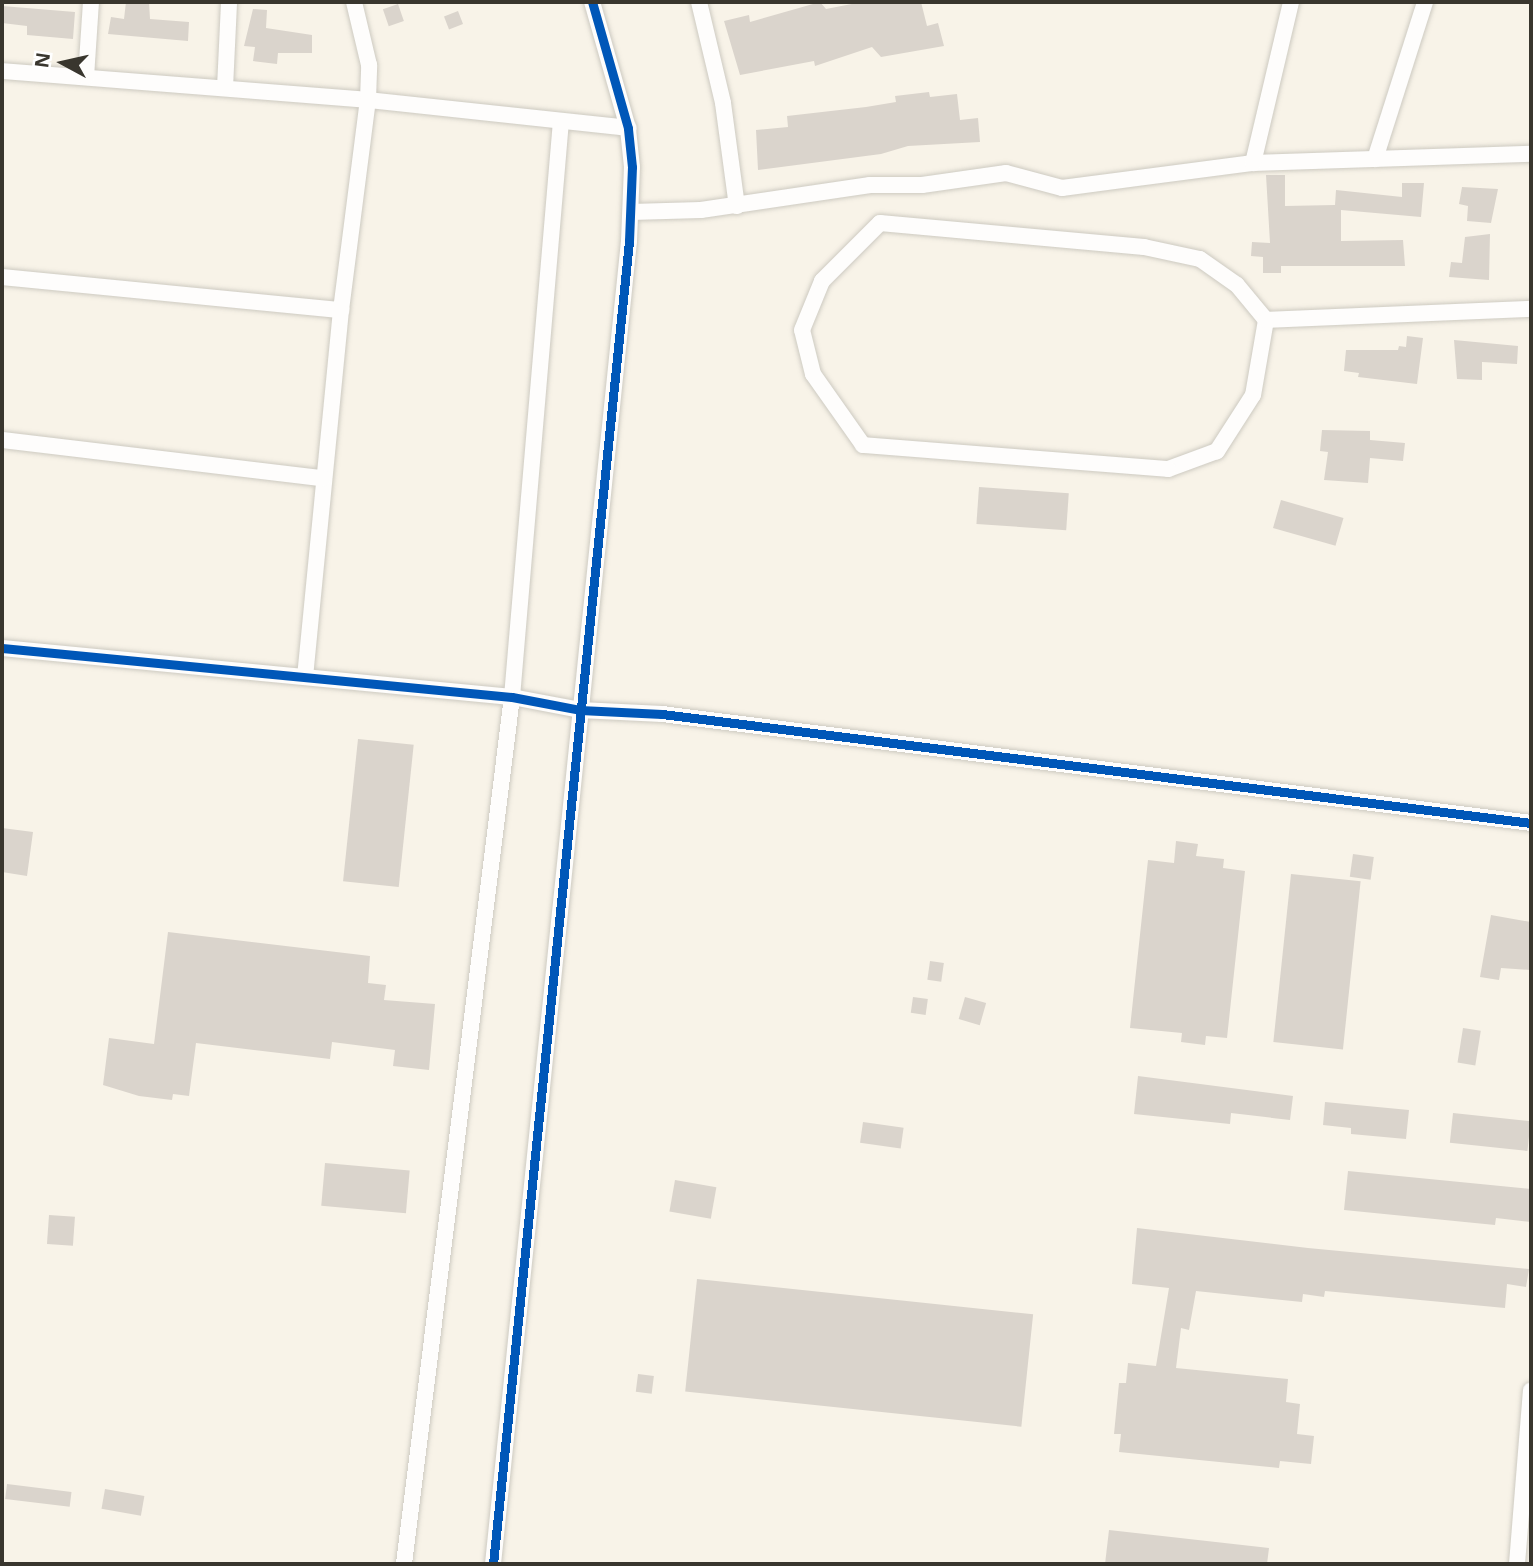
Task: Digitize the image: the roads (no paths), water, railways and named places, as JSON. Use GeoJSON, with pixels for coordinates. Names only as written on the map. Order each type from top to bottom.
{"type":"FeatureCollection","features":[{"type":"Feature","properties":{"kind":"street"},"geometry":{"type":"LineString","coordinates":[[86,78],[91,2]]}},
{"type":"Feature","properties":{"kind":"street"},"geometry":{"type":"LineString","coordinates":[[225,88],[229,2]]}},
{"type":"Feature","properties":{"kind":"street"},"geometry":{"type":"LineString","coordinates":[[305,675],[341,310],[368,100],[369,65],[354,2]]}},
{"type":"Feature","properties":{"kind":"street"},"geometry":{"type":"LineString","coordinates":[[493,1564],[631,212],[628,128],[592,2]]}},
{"type":"Feature","properties":{"kind":"street"},"geometry":{"type":"LineString","coordinates":[[699,2],[723,103],[737,206]]}},
{"type":"Feature","properties":{"kind":"street"},"geometry":{"type":"LineString","coordinates":[[1253,163],[1291,2]]}},
{"type":"Feature","properties":{"kind":"street"},"geometry":{"type":"LineString","coordinates":[[1375,159],[1425,2]]}},
{"type":"Feature","properties":{"kind":"street"},"geometry":{"type":"LineString","coordinates":[[2,71],[368,100],[628,128]]}},
{"type":"Feature","properties":{"kind":"street"},"geometry":{"type":"LineString","coordinates":[[404,1564],[512,697],[561,121]]}},
{"type":"Feature","properties":{"kind":"street"},"geometry":{"type":"LineString","coordinates":[[631,212],[737,206],[870,185],[922,185],[1006,173],[1062,188],[1253,163],[1531,154]]}},
{"type":"Feature","properties":{"kind":"street"},"geometry":{"type":"LineString","coordinates":[[880,223],[1144,247],[1200,258],[1237,285],[1266,320],[1253,395],[1217,451],[1168,469],[863,445],[813,373],[803,330],[822,281],[880,223]]}},
{"type":"Feature","properties":{"kind":"street"},"geometry":{"type":"LineString","coordinates":[[2,277],[341,310]]}},
{"type":"Feature","properties":{"kind":"street"},"geometry":{"type":"LineString","coordinates":[[1266,320],[1531,309]]}},
{"type":"Feature","properties":{"kind":"street"},"geometry":{"type":"LineString","coordinates":[[2,440],[323,478]]}},
{"type":"Feature","properties":{"kind":"street"},"geometry":{"type":"LineString","coordinates":[[2,648],[305,675],[512,697],[580,710],[662,714],[1531,823]]}},
{"type":"Feature","properties":{"kind":"street"},"geometry":{"type":"LineString","coordinates":[[1517,1564],[1531,1391]]}}]}
